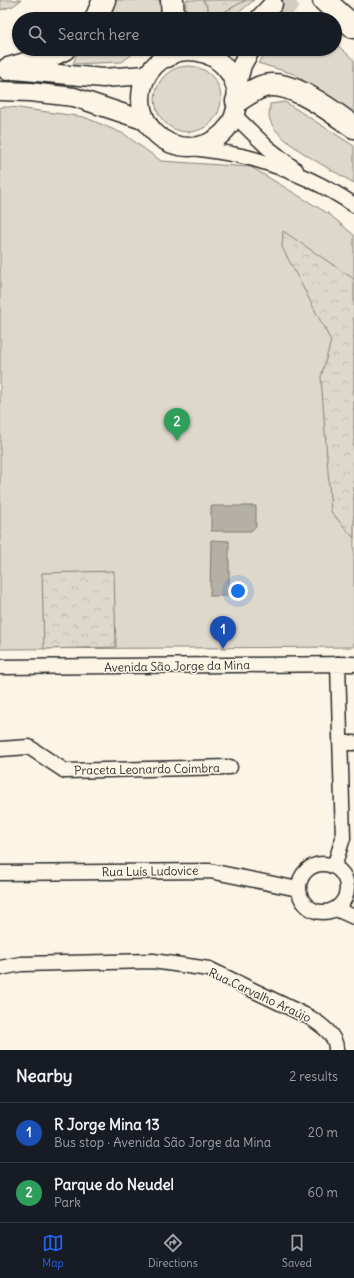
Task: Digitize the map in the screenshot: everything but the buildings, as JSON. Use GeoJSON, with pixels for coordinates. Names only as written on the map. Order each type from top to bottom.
{"type":"FeatureCollection","features":[{"type":"Feature","properties":{"kind":"highway"},"geometry":{"type":"LineString","coordinates":[[99,12],[104,0]]}},
{"type":"Feature","properties":{"kind":"highway"},"geometry":{"type":"LineString","coordinates":[[172,0],[173,12]]}},
{"type":"Feature","properties":{"kind":"highway"},"geometry":{"type":"LineString","coordinates":[[324,0],[338,12]]}},
{"type":"Feature","properties":{"kind":"highway"},"geometry":{"type":"LineString","coordinates":[[4,69],[50,56]]}},
{"type":"Feature","properties":{"kind":"highway"},"geometry":{"type":"LineString","coordinates":[[235,101],[262,86],[273,85],[290,87],[314,100],[354,127]]}},
{"type":"Feature","properties":{"kind":"street"},"geometry":{"type":"LineString","coordinates":[[163,56],[146,75],[141,90],[141,106],[146,121],[156,134],[169,143],[257,160],[307,178]]}},
{"type":"Feature","properties":{"kind":"street"},"geometry":{"type":"LineString","coordinates":[[210,56],[221,64],[231,76],[235,101],[268,147],[307,178],[354,205]]}},
{"type":"Feature","properties":{"kind":"street"},"geometry":{"type":"LineString","coordinates":[[185,147],[201,145],[216,139],[227,128],[235,101],[242,65],[247,56]]}},
{"type":"Feature","properties":{"kind":"street"},"geometry":{"type":"LineString","coordinates":[[4,69],[103,78],[146,75]]}},
{"type":"Feature","properties":{"kind":"street"},"geometry":{"type":"LineString","coordinates":[[0,91],[30,92],[74,97],[146,121]]}},
{"type":"Feature","properties":{"kind":"street"},"geometry":{"type":"LineString","coordinates":[[334,866],[343,838],[347,743],[338,664]]}},
{"type":"Feature","properties":{"kind":"street","name":"Avenida São Jorge da Mina"},"geometry":{"type":"LineString","coordinates":[[0,667],[354,664]]}},
{"type":"Feature","properties":{"kind":"street","name":"Praceta Leonardo Coimbra"},"geometry":{"type":"LineString","coordinates":[[0,749],[29,747],[65,771],[230,767]]}},
{"type":"Feature","properties":{"kind":"street"},"geometry":{"type":"LineString","coordinates":[[318,864],[334,866],[341,872],[345,879],[347,887],[344,900],[336,909],[329,912],[314,911],[308,908],[303,902],[298,889],[299,880],[303,873],[310,867],[318,864]]}},
{"type":"Feature","properties":{"kind":"street","name":"Rua Luís Ludovice"},"geometry":{"type":"LineString","coordinates":[[0,873],[210,871],[298,889]]}},
{"type":"Feature","properties":{"kind":"street"},"geometry":{"type":"LineString","coordinates":[[336,909],[354,917]]}},
{"type":"Feature","properties":{"kind":"street","name":"Rua Carvalho Araújo"},"geometry":{"type":"LineString","coordinates":[[0,968],[21,964],[153,961],[209,969],[321,1024],[330,1034],[336,1046],[336,1050]]}},
{"type":"Feature","properties":{"kind":"green space"},"geometry":{"type":"Polygon","coordinates":[[[0,0],[21,0],[13,6],[1,10],[0,0]]]}},
{"type":"Feature","properties":{"kind":"green space"},"geometry":{"type":"Polygon","coordinates":[[[115,0],[160,0],[161,12],[109,12],[115,0]]]}},
{"type":"Feature","properties":{"kind":"green space"},"geometry":{"type":"Polygon","coordinates":[[[186,0],[203,0],[210,12],[186,12],[186,0]]]}},
{"type":"Feature","properties":{"kind":"green space"},"geometry":{"type":"Polygon","coordinates":[[[203,0],[246,0],[224,12],[210,12],[203,0]]]}},
{"type":"Feature","properties":{"kind":"green space"},"geometry":{"type":"Polygon","coordinates":[[[246,0],[254,0],[239,12],[224,12],[246,0]]]}},
{"type":"Feature","properties":{"kind":"green space"},"geometry":{"type":"Polygon","coordinates":[[[342,49],[354,60],[354,114],[294,74],[258,63],[264,56],[342,56],[342,49]]]}},
{"type":"Feature","properties":{"kind":"green space"},"geometry":{"type":"Polygon","coordinates":[[[76,56],[130,56],[122,62],[73,64],[76,56]]]}},
{"type":"Feature","properties":{"kind":"green space"},"geometry":{"type":"Polygon","coordinates":[[[188,66],[201,68],[216,81],[219,86],[221,99],[219,112],[206,127],[201,130],[188,132],[175,130],[160,117],[157,112],[155,99],[157,86],[170,71],[175,68],[188,66]]]}},
{"type":"Feature","properties":{"kind":"green space"},"geometry":{"type":"Polygon","coordinates":[[[285,102],[354,146],[354,183],[320,164],[294,146],[275,129],[269,118],[270,104],[285,102]]]}},
{"type":"Feature","properties":{"kind":"green space"},"geometry":{"type":"Polygon","coordinates":[[[0,107],[11,107],[84,117],[124,134],[161,161],[251,167],[329,214],[354,235],[354,647],[0,649],[0,107]]]}},
{"type":"Feature","properties":{"kind":"green space"},"geometry":{"type":"Polygon","coordinates":[[[283,231],[354,279],[354,538],[331,512],[321,377],[331,341],[282,247],[283,231]]]}},
{"type":"Feature","properties":{"kind":"green space"},"geometry":{"type":"Polygon","coordinates":[[[114,571],[116,647],[44,649],[42,573],[114,571]]]}},
{"type":"Feature","properties":{"kind":"shaded area"},"geometry":{"type":"Polygon","coordinates":[[[211,506],[256,506],[256,526],[251,531],[211,531],[211,506]]]}},
{"type":"Feature","properties":{"kind":"shaded area"},"geometry":{"type":"Polygon","coordinates":[[[211,540],[229,541],[229,596],[210,596],[211,540]]]}},
{"type":"Feature","properties":{"kind":"tunnel"},"geometry":{"type":"LineString","coordinates":[[282,12],[294,0]]}},
{"type":"Feature","properties":{"kind":"place","name":"Parque do Neudel"},"geometry":{"type":"Point","coordinates":[177,441]}},
{"type":"Feature","properties":{"kind":"place","name":"R Jorge Mina 13"},"geometry":{"type":"Point","coordinates":[223,649]}}]}
